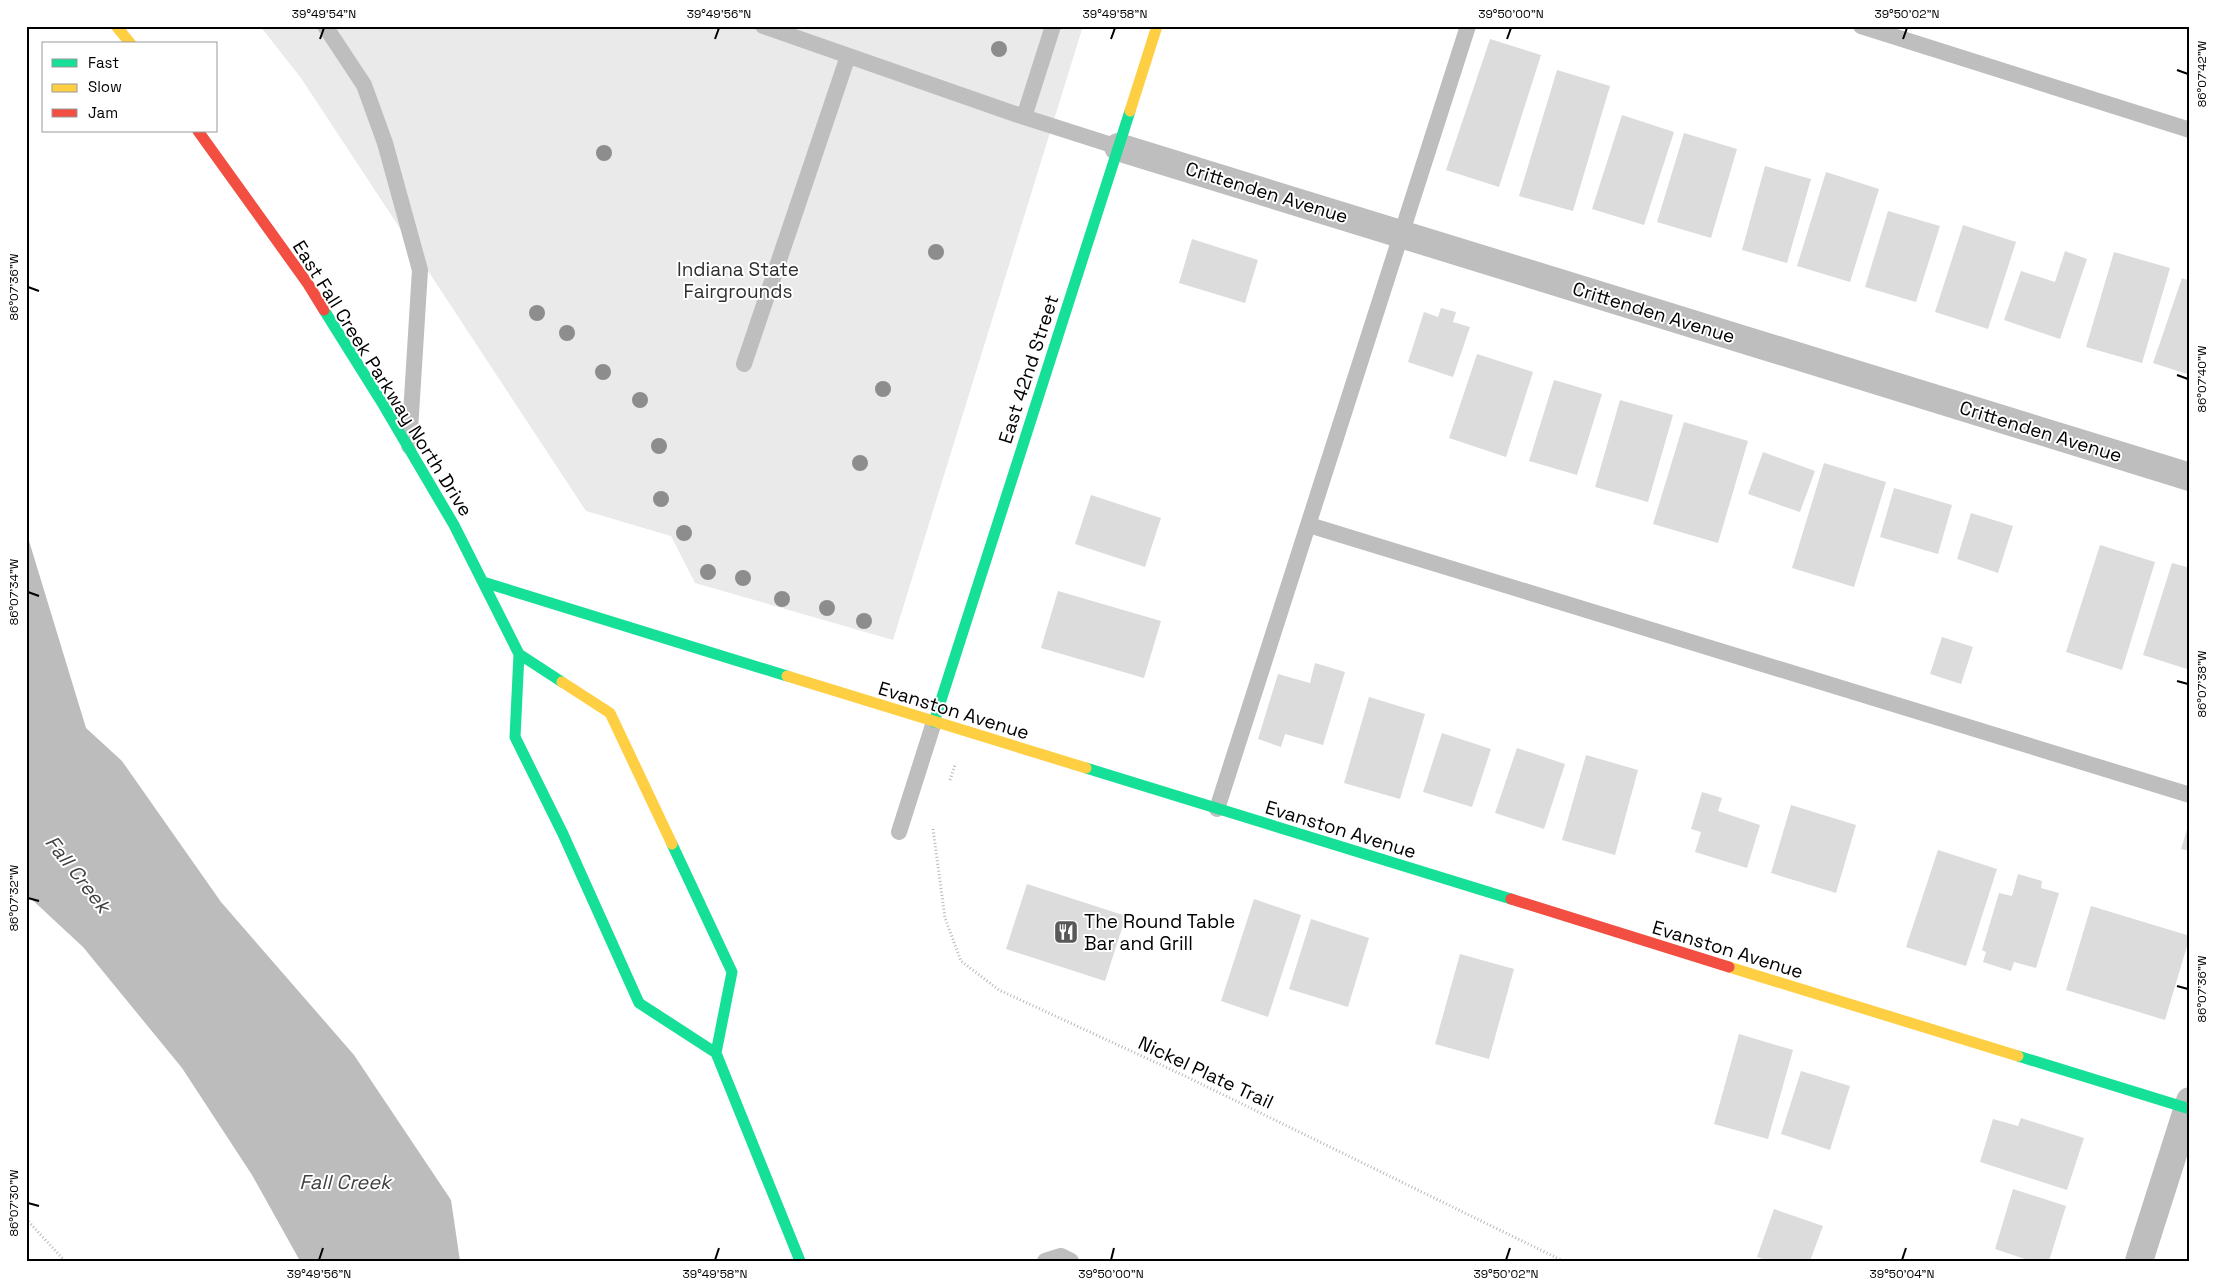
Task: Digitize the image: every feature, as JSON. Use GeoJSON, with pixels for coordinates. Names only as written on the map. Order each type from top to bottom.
{"type":"FeatureCollection","features":[{"type":"Feature","properties":{"kind":"street"},"geometry":{"type":"LineString","coordinates":[[116,26],[129,42]]}},
{"type":"Feature","properties":{"kind":"street","name":"East 42nd Street"},"geometry":{"type":"LineString","coordinates":[[934,722],[1157,26]]}},
{"type":"Feature","properties":{"kind":"street","name":"East Fall Creek Parkway North Drive"},"geometry":{"type":"LineString","coordinates":[[199,132],[308,284],[454,525],[483,582],[519,654],[515,737],[563,834],[639,1002],[716,1053]]}},
{"type":"Feature","properties":{"kind":"street","name":"Crittenden Avenue"},"geometry":{"type":"LineString","coordinates":[[1118,147],[2190,477]]}},
{"type":"Feature","properties":{"kind":"street","name":"Evanston Avenue"},"geometry":{"type":"LineString","coordinates":[[483,582],[2189,1106]]}},
{"type":"Feature","properties":{"kind":"street"},"geometry":{"type":"LineString","coordinates":[[519,654],[610,713],[732,972],[716,1053],[800,1261]]}},
{"type":"Feature","properties":{"kind":"street"},"geometry":{"type":"LineString","coordinates":[[2139,1261],[2189,1106]]}},
{"type":"Feature","properties":{"kind":"lane"},"geometry":{"type":"LineString","coordinates":[[325,26],[364,85],[385,143],[420,270],[409,450]]}},
{"type":"Feature","properties":{"kind":"lane"},"geometry":{"type":"LineString","coordinates":[[763,26],[1024,117],[1118,147]]}},
{"type":"Feature","properties":{"kind":"lane"},"geometry":{"type":"LineString","coordinates":[[1024,117],[1053,26]]}},
{"type":"Feature","properties":{"kind":"lane"},"geometry":{"type":"LineString","coordinates":[[1217,809],[1468,26]]}},
{"type":"Feature","properties":{"kind":"lane"},"geometry":{"type":"LineString","coordinates":[[1861,26],[2190,130]]}},
{"type":"Feature","properties":{"kind":"lane"},"geometry":{"type":"LineString","coordinates":[[744,364],[848,56]]}},
{"type":"Feature","properties":{"kind":"lane"},"geometry":{"type":"LineString","coordinates":[[1309,525],[2190,795]]}},
{"type":"Feature","properties":{"kind":"lane"},"geometry":{"type":"LineString","coordinates":[[899,832],[934,722]]}},
{"type":"Feature","properties":{"kind":"lane"},"geometry":{"type":"LineString","coordinates":[[1045,1261],[1061,1256],[1071,1261]]}},
{"type":"Feature","properties":{"kind":"path","name":"Nickel Plate Trail"},"geometry":{"type":"LineString","coordinates":[[933,831],[945,918],[961,961],[999,990],[1186,1076],[1563,1261]]}},
{"type":"Feature","properties":{"kind":"path"},"geometry":{"type":"LineString","coordinates":[[26,1219],[64,1261]]}},
{"type":"Feature","properties":{"kind":"green space","name":"Indiana State Fairgrounds"},"geometry":{"type":"Polygon","coordinates":[[[260,26],[1083,26],[893,640],[695,583],[671,536],[586,511],[301,78],[260,26]]]}},
{"type":"Feature","properties":{"kind":"water","name":"Fall Creek"},"geometry":{"type":"Polygon","coordinates":[[[26,531],[86,728],[122,761],[221,902],[354,1055],[451,1200],[460,1261],[300,1261],[252,1175],[182,1068],[83,947],[26,894],[26,531]]]}},
{"type":"Feature","properties":{"kind":"building"},"geometry":{"type":"Polygon","coordinates":[[[1490,39],[1541,55],[1499,187],[1446,170],[1490,39]]]}},
{"type":"Feature","properties":{"kind":"building"},"geometry":{"type":"Polygon","coordinates":[[[1557,70],[1610,86],[1573,211],[1519,196],[1557,70]]]}},
{"type":"Feature","properties":{"kind":"building"},"geometry":{"type":"Polygon","coordinates":[[[1622,115],[1674,132],[1644,225],[1592,209],[1622,115]]]}},
{"type":"Feature","properties":{"kind":"building"},"geometry":{"type":"Polygon","coordinates":[[[1684,133],[1737,149],[1711,238],[1657,222],[1684,133]]]}},
{"type":"Feature","properties":{"kind":"building"},"geometry":{"type":"Polygon","coordinates":[[[1765,166],[1811,179],[1787,263],[1742,250],[1765,166]]]}},
{"type":"Feature","properties":{"kind":"building"},"geometry":{"type":"Polygon","coordinates":[[[1826,172],[1879,189],[1850,282],[1797,266],[1826,172]]]}},
{"type":"Feature","properties":{"kind":"building"},"geometry":{"type":"Polygon","coordinates":[[[1888,211],[1940,226],[1916,302],[1865,287],[1888,211]]]}},
{"type":"Feature","properties":{"kind":"building"},"geometry":{"type":"Polygon","coordinates":[[[1963,225],[2016,242],[1988,329],[1935,312],[1963,225]]]}},
{"type":"Feature","properties":{"kind":"building"},"geometry":{"type":"Polygon","coordinates":[[[1192,239],[1258,260],[1245,303],[1179,283],[1192,239]]]}},
{"type":"Feature","properties":{"kind":"building"},"geometry":{"type":"Polygon","coordinates":[[[2065,251],[2087,259],[2060,339],[2004,320],[2021,271],[2055,282],[2065,251]]]}},
{"type":"Feature","properties":{"kind":"building"},"geometry":{"type":"Polygon","coordinates":[[[2114,252],[2170,268],[2142,363],[2086,347],[2114,252]]]}},
{"type":"Feature","properties":{"kind":"building"},"geometry":{"type":"Polygon","coordinates":[[[2182,278],[2190,281],[2190,375],[2153,363],[2182,278]]]}},
{"type":"Feature","properties":{"kind":"building"},"geometry":{"type":"Polygon","coordinates":[[[1441,308],[1456,312],[1453,322],[1470,327],[1453,377],[1408,362],[1424,312],[1438,317],[1441,308]]]}},
{"type":"Feature","properties":{"kind":"building"},"geometry":{"type":"Polygon","coordinates":[[[1477,354],[1533,372],[1506,457],[1449,438],[1477,354]]]}},
{"type":"Feature","properties":{"kind":"building"},"geometry":{"type":"Polygon","coordinates":[[[1554,380],[1602,394],[1577,475],[1529,461],[1554,380]]]}},
{"type":"Feature","properties":{"kind":"building"},"geometry":{"type":"Polygon","coordinates":[[[1620,400],[1673,415],[1648,502],[1595,487],[1620,400]]]}},
{"type":"Feature","properties":{"kind":"building"},"geometry":{"type":"Polygon","coordinates":[[[1684,422],[1748,441],[1718,543],[1653,524],[1684,422]]]}},
{"type":"Feature","properties":{"kind":"building"},"geometry":{"type":"Polygon","coordinates":[[[1763,452],[1815,471],[1800,512],[1748,494],[1763,452]]]}},
{"type":"Feature","properties":{"kind":"building"},"geometry":{"type":"Polygon","coordinates":[[[1824,463],[1886,482],[1854,587],[1792,568],[1824,463]]]}},
{"type":"Feature","properties":{"kind":"building"},"geometry":{"type":"Polygon","coordinates":[[[1894,488],[1952,505],[1938,554],[1880,537],[1894,488]]]}},
{"type":"Feature","properties":{"kind":"building"},"geometry":{"type":"Polygon","coordinates":[[[1091,495],[1161,518],[1145,567],[1075,544],[1091,495]]]}},
{"type":"Feature","properties":{"kind":"building"},"geometry":{"type":"Polygon","coordinates":[[[1971,513],[2013,526],[1998,573],[1957,559],[1971,513]]]}},
{"type":"Feature","properties":{"kind":"building"},"geometry":{"type":"Polygon","coordinates":[[[2100,545],[2155,562],[2122,670],[2066,652],[2100,545]]]}},
{"type":"Feature","properties":{"kind":"building"},"geometry":{"type":"Polygon","coordinates":[[[2172,563],[2190,568],[2190,670],[2143,655],[2172,563]]]}},
{"type":"Feature","properties":{"kind":"building"},"geometry":{"type":"Polygon","coordinates":[[[1058,591],[1161,621],[1144,678],[1041,648],[1058,591]]]}},
{"type":"Feature","properties":{"kind":"building"},"geometry":{"type":"Polygon","coordinates":[[[1942,637],[1973,647],[1961,684],[1930,674],[1942,637]]]}},
{"type":"Feature","properties":{"kind":"building"},"geometry":{"type":"Polygon","coordinates":[[[1315,663],[1345,672],[1323,745],[1285,734],[1281,747],[1258,739],[1278,674],[1310,683],[1315,663]]]}},
{"type":"Feature","properties":{"kind":"building"},"geometry":{"type":"Polygon","coordinates":[[[1369,697],[1425,714],[1400,799],[1344,783],[1369,697]]]}},
{"type":"Feature","properties":{"kind":"building"},"geometry":{"type":"Polygon","coordinates":[[[1442,733],[1491,749],[1472,807],[1423,792],[1442,733]]]}},
{"type":"Feature","properties":{"kind":"building"},"geometry":{"type":"Polygon","coordinates":[[[1517,748],[1565,764],[1544,829],[1495,813],[1517,748]]]}},
{"type":"Feature","properties":{"kind":"building"},"geometry":{"type":"Polygon","coordinates":[[[1586,755],[1638,770],[1615,855],[1562,840],[1586,755]]]}},
{"type":"Feature","properties":{"kind":"building"},"geometry":{"type":"Polygon","coordinates":[[[1702,792],[1722,798],[1718,811],[1760,825],[1747,868],[1695,852],[1701,832],[1691,829],[1702,792]]]}},
{"type":"Feature","properties":{"kind":"building"},"geometry":{"type":"Polygon","coordinates":[[[1791,805],[1856,825],[1836,893],[1771,873],[1791,805]]]}},
{"type":"Feature","properties":{"kind":"building"},"geometry":{"type":"Polygon","coordinates":[[[2190,824],[2190,851],[2181,849],[2190,824]]]}},
{"type":"Feature","properties":{"kind":"building"},"geometry":{"type":"Polygon","coordinates":[[[1938,850],[1997,869],[1966,966],[1906,947],[1938,850]]]}},
{"type":"Feature","properties":{"kind":"building"},"geometry":{"type":"Polygon","coordinates":[[[2018,874],[2042,881],[2041,888],[2059,893],[2036,968],[2014,962],[2011,971],[1983,962],[1986,952],[1982,950],[1999,893],[2012,896],[2018,874]]]}},
{"type":"Feature","properties":{"kind":"building","name":"The Round Table Bar and Grill"},"geometry":{"type":"Polygon","coordinates":[[[1027,884],[1126,916],[1105,981],[1006,949],[1027,884]]]}},
{"type":"Feature","properties":{"kind":"building"},"geometry":{"type":"Polygon","coordinates":[[[1254,899],[1301,915],[1268,1017],[1221,1001],[1254,899]]]}},
{"type":"Feature","properties":{"kind":"building"},"geometry":{"type":"Polygon","coordinates":[[[2091,906],[2190,936],[2165,1020],[2066,990],[2091,906]]]}},
{"type":"Feature","properties":{"kind":"building"},"geometry":{"type":"Polygon","coordinates":[[[1311,919],[1369,938],[1348,1007],[1289,989],[1311,919]]]}},
{"type":"Feature","properties":{"kind":"building"},"geometry":{"type":"Polygon","coordinates":[[[1460,954],[1514,969],[1489,1059],[1435,1044],[1460,954]]]}},
{"type":"Feature","properties":{"kind":"building"},"geometry":{"type":"Polygon","coordinates":[[[1739,1034],[1793,1050],[1768,1139],[1714,1124],[1739,1034]]]}},
{"type":"Feature","properties":{"kind":"building"},"geometry":{"type":"Polygon","coordinates":[[[1801,1071],[1850,1086],[1830,1150],[1781,1134],[1801,1071]]]}},
{"type":"Feature","properties":{"kind":"building"},"geometry":{"type":"Polygon","coordinates":[[[2021,1118],[2084,1138],[2067,1190],[1980,1162],[1993,1119],[2018,1126],[2021,1118]]]}},
{"type":"Feature","properties":{"kind":"building"},"geometry":{"type":"Polygon","coordinates":[[[2013,1189],[2066,1206],[2049,1261],[2031,1261],[1995,1249],[2013,1189]]]}},
{"type":"Feature","properties":{"kind":"building"},"geometry":{"type":"Polygon","coordinates":[[[1774,1209],[1823,1226],[1810,1261],[1769,1261],[1757,1257],[1774,1209]]]}},
{"type":"Feature","properties":{"kind":"traffic: fast"},"geometry":{"type":"LineString","coordinates":[[934,722],[1130,111]]}},
{"type":"Feature","properties":{"kind":"traffic: fast"},"geometry":{"type":"LineString","coordinates":[[324,310],[381,401],[454,525],[519,654],[562,682]]}},
{"type":"Feature","properties":{"kind":"traffic: fast"},"geometry":{"type":"LineString","coordinates":[[483,582],[787,676]]}},
{"type":"Feature","properties":{"kind":"traffic: fast"},"geometry":{"type":"LineString","coordinates":[[519,654],[515,737],[563,834],[639,1003],[716,1053]]}},
{"type":"Feature","properties":{"kind":"traffic: fast"},"geometry":{"type":"LineString","coordinates":[[1086,768],[1511,899]]}},
{"type":"Feature","properties":{"kind":"traffic: fast"},"geometry":{"type":"LineString","coordinates":[[672,844],[732,972],[716,1053],[800,1261]]}},
{"type":"Feature","properties":{"kind":"traffic: fast"},"geometry":{"type":"LineString","coordinates":[[2018,1056],[2190,1109]]}},
{"type":"Feature","properties":{"kind":"traffic: slow"},"geometry":{"type":"LineString","coordinates":[[116,26],[129,42]]}},
{"type":"Feature","properties":{"kind":"traffic: slow"},"geometry":{"type":"LineString","coordinates":[[1130,111],[1157,26]]}},
{"type":"Feature","properties":{"kind":"traffic: slow"},"geometry":{"type":"LineString","coordinates":[[787,676],[1086,768]]}},
{"type":"Feature","properties":{"kind":"traffic: slow"},"geometry":{"type":"LineString","coordinates":[[562,682],[610,713],[672,844]]}},
{"type":"Feature","properties":{"kind":"traffic: slow"},"geometry":{"type":"LineString","coordinates":[[1729,967],[2018,1056]]}},
{"type":"Feature","properties":{"kind":"traffic: jam"},"geometry":{"type":"LineString","coordinates":[[199,132],[308,284],[324,310]]}},
{"type":"Feature","properties":{"kind":"traffic: jam"},"geometry":{"type":"LineString","coordinates":[[1511,899],[1729,967]]}},
{"type":"Feature","properties":{"kind":"place","name":"The Round Table Bar and Grill"},"geometry":{"type":"Point","coordinates":[1066,932]}}]}
